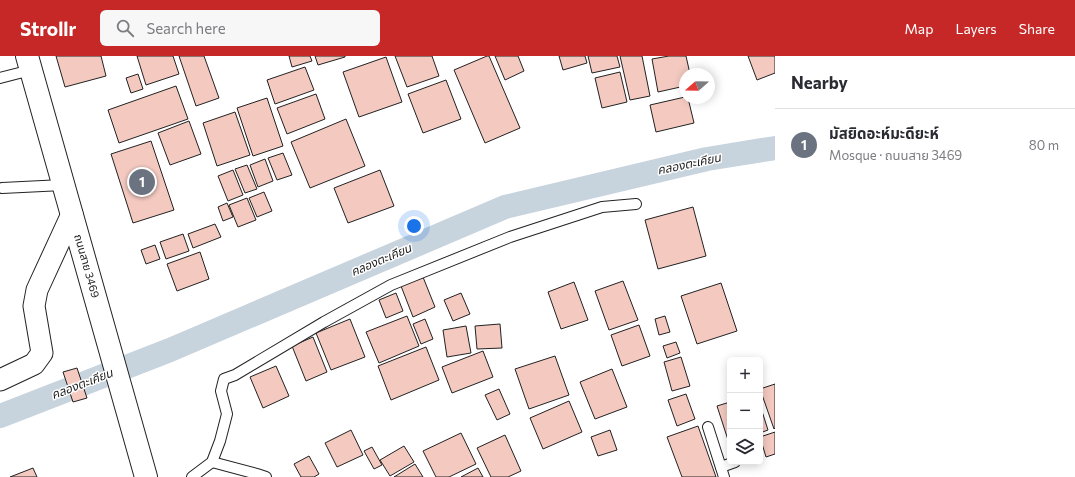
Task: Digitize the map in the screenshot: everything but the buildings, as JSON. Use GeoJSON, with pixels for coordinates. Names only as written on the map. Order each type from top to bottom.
{"type":"FeatureCollection","features":[{"type":"Feature","properties":{"kind":"street","name":"ถนนสาย 3469"},"geometry":{"type":"LineString","coordinates":[[29,63],[145,472]]}},
{"type":"Feature","properties":{"kind":"street"},"geometry":{"type":"LineString","coordinates":[[0,380],[34,364],[42,353],[34,306],[37,290],[72,214]]}},
{"type":"Feature","properties":{"kind":"lane"},"geometry":{"type":"LineString","coordinates":[[0,78],[29,63]]}},
{"type":"Feature","properties":{"kind":"lane"},"geometry":{"type":"LineString","coordinates":[[2,188],[63,185]]}},
{"type":"Feature","properties":{"kind":"lane"},"geometry":{"type":"LineString","coordinates":[[192,477],[212,462],[220,441],[227,414],[221,391],[224,379],[235,375],[324,322],[391,285],[510,237],[602,207],[636,204]]}},
{"type":"Feature","properties":{"kind":"lane"},"geometry":{"type":"LineString","coordinates":[[708,427],[723,472],[731,465]]}},
{"type":"Feature","properties":{"kind":"lane"},"geometry":{"type":"LineString","coordinates":[[212,462],[266,477]]}},
{"type":"Feature","properties":{"kind":"waterway","name":"คลองตะเคียน"},"geometry":{"type":"LineString","coordinates":[[0,416],[170,350],[505,207],[707,159],[775,148]]}},
{"type":"Feature","properties":{"kind":"place","name":"มัสยิดอะห์มะดียะห์"},"geometry":{"type":"Point","coordinates":[142,182]}}]}
